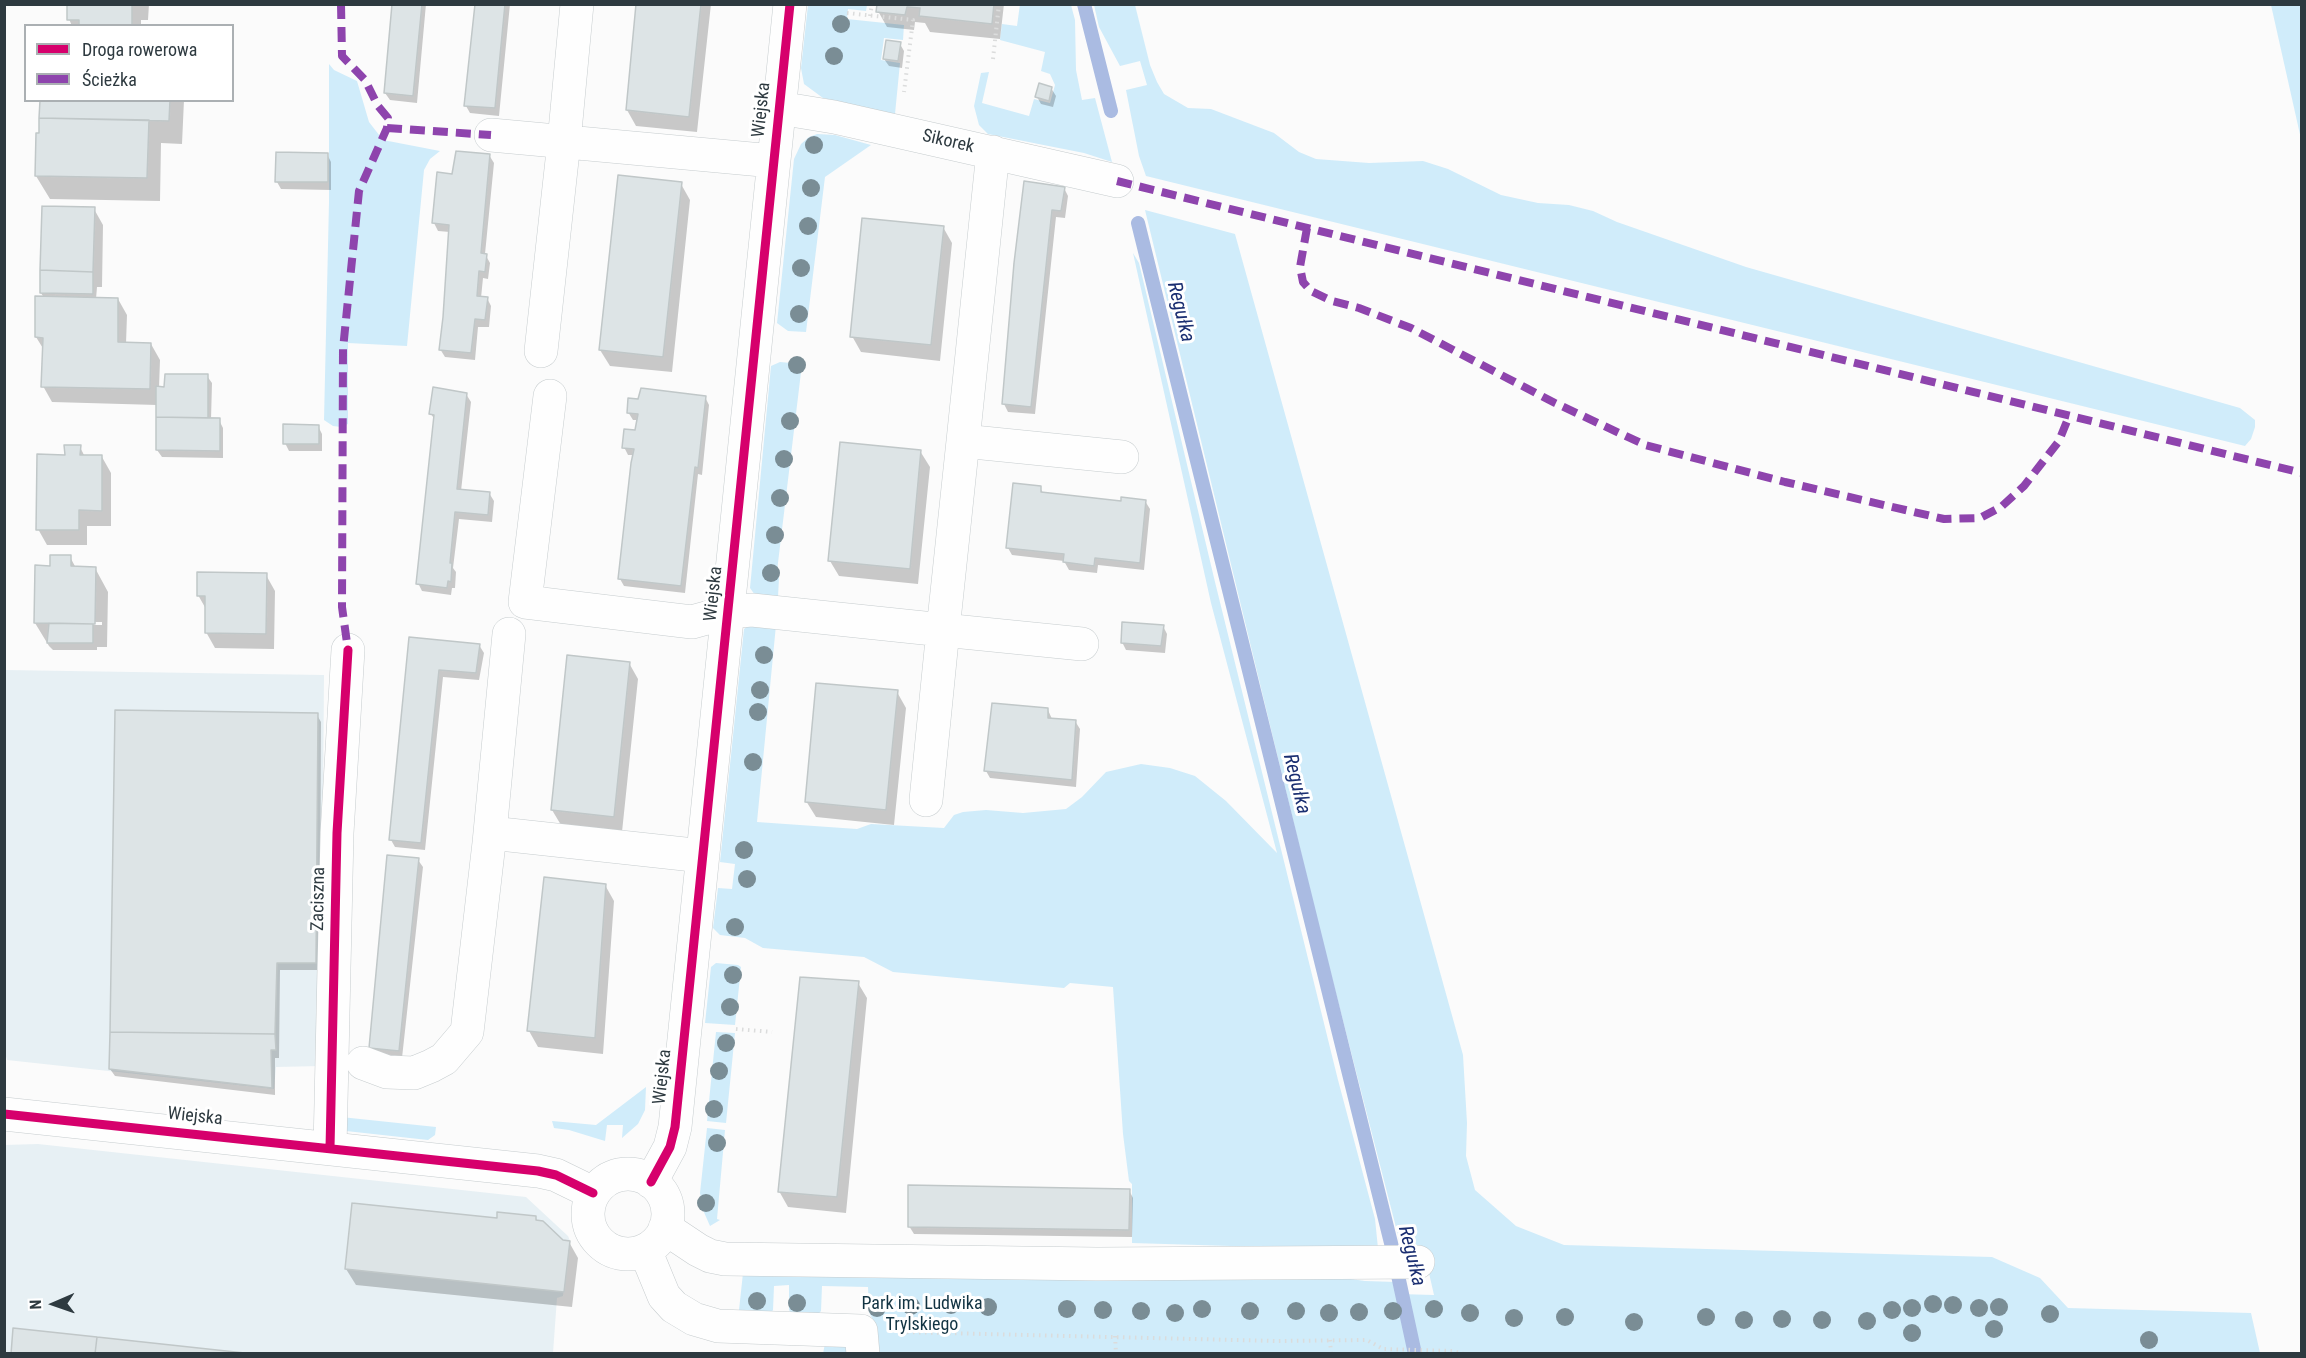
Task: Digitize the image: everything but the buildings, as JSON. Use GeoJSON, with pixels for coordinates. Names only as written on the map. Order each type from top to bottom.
{"type":"FeatureCollection","features":[{"type":"Feature","properties":{"kind":"street"},"geometry":{"type":"LineString","coordinates":[[541,351],[577,4]]}},
{"type":"Feature","properties":{"kind":"street","name":"Wiejska"},"geometry":{"type":"LineString","coordinates":[[651,1182],[670,1147],[675,1127],[790,4]]}},
{"type":"Feature","properties":{"kind":"street","name":"Sikorek"},"geometry":{"type":"LineString","coordinates":[[778,108],[799,110],[897,131],[1117,181]]}},
{"type":"Feature","properties":{"kind":"street"},"geometry":{"type":"LineString","coordinates":[[491,135],[773,161]]}},
{"type":"Feature","properties":{"kind":"street"},"geometry":{"type":"LineString","coordinates":[[926,800],[993,152]]}},
{"type":"Feature","properties":{"kind":"street"},"geometry":{"type":"LineString","coordinates":[[550,396],[525,602],[692,622],[728,612],[752,610],[1082,644]]}},
{"type":"Feature","properties":{"kind":"street"},"geometry":{"type":"LineString","coordinates":[[963,441],[1122,457]]}},
{"type":"Feature","properties":{"kind":"street"},"geometry":{"type":"LineString","coordinates":[[363,1063],[387,1072],[414,1073],[444,1059],[467,1032],[490,833],[509,634]]}},
{"type":"Feature","properties":{"kind":"street","name":"Zaciszna"},"geometry":{"type":"LineString","coordinates":[[330,1148],[337,833],[348,650]]}},
{"type":"Feature","properties":{"kind":"street"},"geometry":{"type":"LineString","coordinates":[[490,833],[703,855]]}},
{"type":"Feature","properties":{"kind":"street","name":"Wiejska"},"geometry":{"type":"LineString","coordinates":[[4,1114],[538,1171],[556,1175],[593,1193]]}},
{"type":"Feature","properties":{"kind":"street"},"geometry":{"type":"LineString","coordinates":[[862,1342],[718,1326],[694,1319],[674,1307],[664,1296],[655,1239],[667,1208],[659,1189],[642,1177],[620,1175],[600,1184],[593,1193],[589,1204],[590,1228],[605,1248],[617,1253],[629,1254],[655,1239],[698,1250],[710,1256],[725,1258],[1097,1264],[1418,1263]]}},
{"type":"Feature","properties":{"kind":"path"},"geometry":{"type":"LineString","coordinates":[[870,16],[872,4]]}},
{"type":"Feature","properties":{"kind":"path"},"geometry":{"type":"LineString","coordinates":[[993,59],[999,4]]}},
{"type":"Feature","properties":{"kind":"path"},"geometry":{"type":"LineString","coordinates":[[848,14],[913,20],[897,131]]}},
{"type":"Feature","properties":{"kind":"path"},"geometry":{"type":"LineString","coordinates":[[736,1029],[772,1032]]}},
{"type":"Feature","properties":{"kind":"path"},"geometry":{"type":"LineString","coordinates":[[1115,1336],[1116,1353]]}},
{"type":"Feature","properties":{"kind":"path"},"geometry":{"type":"LineString","coordinates":[[862,1342],[1115,1336],[1277,1341],[1367,1340],[1383,1350],[1437,1350],[1464,1353]]}},
{"type":"Feature","properties":{"kind":"path"},"geometry":{"type":"LineString","coordinates":[[1330,1340],[1331,1353]]}},
{"type":"Feature","properties":{"kind":"shaded area"},"geometry":{"type":"Polygon","coordinates":[[[5,670],[324,675],[321,1066],[276,1067],[274,1089],[7,1060],[5,1053],[5,670]]]}},
{"type":"Feature","properties":{"kind":"shaded area"},"geometry":{"type":"Polygon","coordinates":[[[38,1144],[526,1197],[568,1236],[570,1241],[563,1296],[557,1298],[553,1353],[5,1353],[4,1145],[38,1144]]]}},
{"type":"Feature","properties":{"kind":"green space"},"geometry":{"type":"Polygon","coordinates":[[[1020,4],[1071,5],[1075,20],[1076,70],[1082,100],[1095,98],[1112,162],[1084,153],[988,134],[979,125],[974,106],[981,73],[989,72],[982,103],[1029,116],[1034,99],[1050,103],[1055,85],[1050,74],[1041,71],[1045,52],[1000,40],[1002,24],[1017,26],[1020,4]]]}},
{"type":"Feature","properties":{"kind":"green space"},"geometry":{"type":"Polygon","coordinates":[[[808,5],[867,5],[866,11],[848,9],[847,19],[904,25],[903,40],[884,38],[881,60],[900,63],[895,114],[823,98],[804,84],[801,68],[808,5]]]}},
{"type":"Feature","properties":{"kind":"green space"},"geometry":{"type":"Polygon","coordinates":[[[1094,5],[1135,5],[1150,65],[1164,94],[1188,108],[1211,109],[1274,133],[1299,152],[1316,159],[1369,163],[1423,161],[1448,169],[1501,195],[1593,211],[1617,222],[1746,267],[2240,408],[2255,420],[2251,439],[2245,446],[1146,176],[1139,156],[1126,90],[1147,85],[1140,61],[1120,66],[1099,27],[1094,5]]]}},
{"type":"Feature","properties":{"kind":"green space"},"geometry":{"type":"Polygon","coordinates":[[[2271,5],[2301,5],[2301,139],[2271,5]]]}},
{"type":"Feature","properties":{"kind":"green space"},"geometry":{"type":"Polygon","coordinates":[[[329,64],[334,70],[357,81],[369,122],[383,140],[440,151],[430,159],[424,170],[407,346],[348,343],[348,424],[341,427],[333,426],[324,420],[329,202],[329,64]]]}},
{"type":"Feature","properties":{"kind":"green space"},"geometry":{"type":"Polygon","coordinates":[[[817,134],[835,135],[871,145],[825,177],[806,332],[788,331],[777,323],[794,159],[801,144],[817,134]]]}},
{"type":"Feature","properties":{"kind":"green space","name":"Park im. Ludwika Trylskiego"},"geometry":{"type":"Polygon","coordinates":[[[1145,210],[1235,234],[1463,1055],[1467,1123],[1466,1156],[1475,1190],[1516,1226],[1564,1245],[1992,1257],[2040,1278],[2068,1308],[2251,1313],[2260,1353],[823,1354],[825,1343],[871,1343],[873,1320],[869,1312],[868,1287],[822,1286],[821,1311],[815,1318],[795,1318],[789,1310],[789,1285],[774,1286],[773,1310],[768,1317],[739,1310],[743,1273],[1344,1278],[1396,1282],[1398,1294],[1434,1295],[1423,1247],[1401,1247],[1319,927],[1145,210]]]}},
{"type":"Feature","properties":{"kind":"green space"},"geometry":{"type":"Polygon","coordinates":[[[1133,253],[1139,263],[1215,582],[1338,1080],[1375,1219],[1378,1248],[1363,1250],[1132,1243],[1132,1184],[1129,1181],[1123,1134],[1113,987],[1070,983],[1064,988],[893,972],[864,957],[763,948],[745,938],[720,935],[713,928],[718,888],[732,889],[735,864],[720,862],[744,629],[753,622],[776,625],[757,822],[857,829],[871,824],[944,828],[954,815],[963,812],[986,810],[1023,813],[1066,809],[1082,797],[1106,772],[1141,764],[1170,768],[1195,776],[1226,801],[1277,853],[1211,603],[1133,253]]]}},
{"type":"Feature","properties":{"kind":"green space"},"geometry":{"type":"Polygon","coordinates":[[[780,362],[802,364],[777,571],[778,597],[755,595],[750,588],[771,366],[780,362]]]}},
{"type":"Feature","properties":{"kind":"green space"},"geometry":{"type":"Polygon","coordinates":[[[716,963],[741,967],[735,1025],[705,1023],[711,967],[716,963]]]}},
{"type":"Feature","properties":{"kind":"green space"},"geometry":{"type":"Polygon","coordinates":[[[716,1032],[735,1033],[726,1123],[707,1121],[716,1032]]]}},
{"type":"Feature","properties":{"kind":"green space"},"geometry":{"type":"Polygon","coordinates":[[[646,1087],[645,1110],[638,1124],[622,1138],[623,1125],[607,1125],[605,1141],[554,1128],[552,1121],[596,1125],[646,1087]]]}},
{"type":"Feature","properties":{"kind":"green space"},"geometry":{"type":"Polygon","coordinates":[[[341,1117],[436,1127],[435,1135],[428,1140],[346,1131],[341,1117]]]}},
{"type":"Feature","properties":{"kind":"green space"},"geometry":{"type":"Polygon","coordinates":[[[707,1128],[725,1130],[717,1219],[720,1220],[710,1226],[703,1210],[700,1193],[707,1128]]]}},
{"type":"Feature","properties":{"kind":"waterway","name":"Regułka"},"geometry":{"type":"LineString","coordinates":[[1084,4],[1111,111]]}},
{"type":"Feature","properties":{"kind":"waterway","name":"Regułka"},"geometry":{"type":"LineString","coordinates":[[1138,223],[1391,1243],[1415,1354]]}},
{"type":"Feature","properties":{"kind":"marked path"},"geometry":{"type":"LineString","coordinates":[[341,4],[342,56],[365,80],[378,106],[388,118],[387,128],[359,191],[343,349],[342,607],[348,650]]}},
{"type":"Feature","properties":{"kind":"marked path"},"geometry":{"type":"LineString","coordinates":[[387,128],[491,135]]}},
{"type":"Feature","properties":{"kind":"marked path"},"geometry":{"type":"LineString","coordinates":[[1117,181],[2302,473]]}},
{"type":"Feature","properties":{"kind":"marked path"},"geometry":{"type":"LineString","coordinates":[[1307,228],[1300,267],[1303,282],[1311,291],[1332,301],[1359,308],[1411,328],[1555,403],[1645,445],[1785,482],[1944,519],[1980,518],[2001,507],[2024,486],[2059,441],[2069,416]]}},
{"type":"Feature","properties":{"kind":"cycle path"},"geometry":{"type":"LineString","coordinates":[[651,1182],[670,1147],[675,1127],[790,4]]}},
{"type":"Feature","properties":{"kind":"cycle path"},"geometry":{"type":"LineString","coordinates":[[330,1148],[337,833],[348,650]]}},
{"type":"Feature","properties":{"kind":"cycle path"},"geometry":{"type":"LineString","coordinates":[[4,1114],[538,1171],[556,1175],[593,1193]]}}]}
